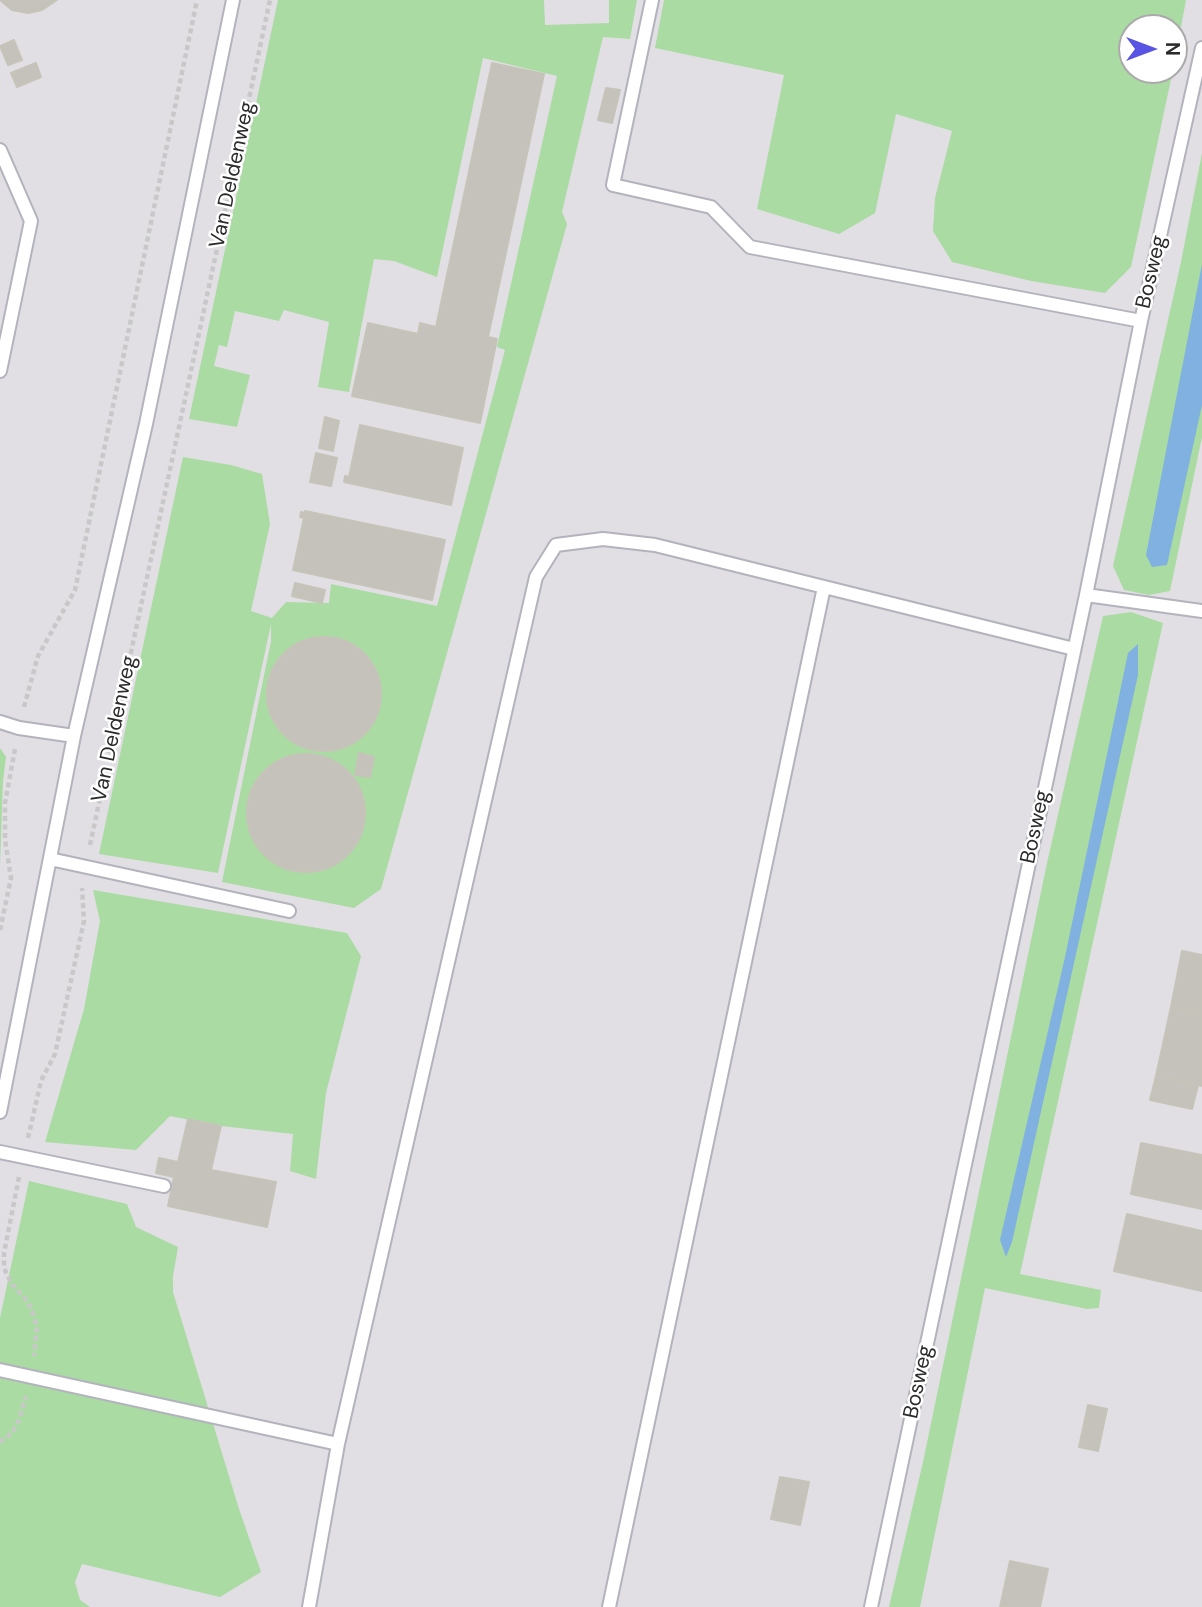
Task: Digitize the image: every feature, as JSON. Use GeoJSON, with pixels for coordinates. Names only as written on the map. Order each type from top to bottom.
{"type":"FeatureCollection","features":[{"type":"Feature","properties":{"kind":"lane","name":"Van Deldenweg"},"geometry":{"type":"LineString","coordinates":[[0,1112],[74,736],[146,425],[233,0]]}},
{"type":"Feature","properties":{"kind":"lane"},"geometry":{"type":"LineString","coordinates":[[652,0],[613,185],[711,207],[750,247],[1141,321]]}},
{"type":"Feature","properties":{"kind":"lane","name":"Bosweg"},"geometry":{"type":"LineString","coordinates":[[871,1607],[1086,595],[1141,321],[1202,48]]}},
{"type":"Feature","properties":{"kind":"lane"},"geometry":{"type":"LineString","coordinates":[[0,150],[31,221],[0,371]]}},
{"type":"Feature","properties":{"kind":"lane"},"geometry":{"type":"LineString","coordinates":[[309,1607],[338,1444],[536,577],[556,545],[603,539],[655,545],[1074,649]]}},
{"type":"Feature","properties":{"kind":"lane"},"geometry":{"type":"LineString","coordinates":[[609,1607],[824,587]]}},
{"type":"Feature","properties":{"kind":"lane"},"geometry":{"type":"LineString","coordinates":[[1086,595],[1202,611]]}},
{"type":"Feature","properties":{"kind":"lane"},"geometry":{"type":"LineString","coordinates":[[0,722],[19,728],[74,736]]}},
{"type":"Feature","properties":{"kind":"lane"},"geometry":{"type":"LineString","coordinates":[[50,859],[289,911]]}},
{"type":"Feature","properties":{"kind":"lane"},"geometry":{"type":"LineString","coordinates":[[0,1152],[164,1186]]}},
{"type":"Feature","properties":{"kind":"lane"},"geometry":{"type":"LineString","coordinates":[[0,1370],[338,1444]]}},
{"type":"Feature","properties":{"kind":"path"},"geometry":{"type":"LineString","coordinates":[[0,930],[11,878],[5,840],[5,803],[19,728],[38,656],[75,590],[197,0]]}},
{"type":"Feature","properties":{"kind":"path","name":"Van Deldenweg"},"geometry":{"type":"LineString","coordinates":[[0,1442],[12,1433],[19,1420],[30,1376],[37,1327],[28,1302],[10,1283],[4,1268],[23,1157],[41,1081],[55,1054],[84,921],[82,889],[86,866],[270,0]]}},
{"type":"Feature","properties":{"kind":"shaded area"},"geometry":{"type":"Polygon","coordinates":[[[0,0],[1202,0],[1202,1607],[0,1607],[0,0]]]}},
{"type":"Feature","properties":{"kind":"green space"},"geometry":{"type":"Polygon","coordinates":[[[278,0],[544,0],[545,25],[609,23],[609,0],[637,0],[630,39],[603,37],[562,212],[567,224],[381,889],[354,908],[222,882],[271,641],[271,624],[218,873],[99,854],[183,457],[231,465],[262,474],[270,524],[251,611],[272,618],[286,602],[329,603],[331,584],[437,606],[505,350],[497,347],[557,76],[483,58],[437,277],[394,261],[374,259],[349,392],[318,387],[329,322],[284,310],[279,321],[235,311],[227,347],[219,345],[214,366],[250,375],[237,427],[189,419],[278,0]]]}},
{"type":"Feature","properties":{"kind":"green space"},"geometry":{"type":"Polygon","coordinates":[[[664,0],[1186,0],[1183,14],[1118,14],[1118,84],[1170,84],[1131,267],[1105,293],[1031,281],[952,262],[933,231],[935,198],[952,131],[896,114],[875,213],[839,234],[757,209],[784,75],[655,48],[664,0]]]}},
{"type":"Feature","properties":{"kind":"green space"},"geometry":{"type":"Polygon","coordinates":[[[1202,153],[1202,437],[1170,591],[1149,595],[1124,590],[1113,566],[1181,262],[1202,153]]]}},
{"type":"Feature","properties":{"kind":"green space"},"geometry":{"type":"Polygon","coordinates":[[[1131,612],[1163,623],[1020,1274],[1101,1290],[1099,1308],[1087,1309],[985,1288],[920,1607],[889,1607],[923,1462],[1047,863],[1103,616],[1131,612]]]}},
{"type":"Feature","properties":{"kind":"green space"},"geometry":{"type":"Polygon","coordinates":[[[0,748],[6,757],[0,867],[0,748]]]}},
{"type":"Feature","properties":{"kind":"green space"},"geometry":{"type":"Polygon","coordinates":[[[93,890],[347,933],[361,956],[326,1093],[316,1179],[290,1171],[293,1134],[221,1126],[170,1116],[136,1150],[45,1142],[84,1009],[100,921],[93,890]]]}},
{"type":"Feature","properties":{"kind":"green space"},"geometry":{"type":"Polygon","coordinates":[[[29,1181],[127,1204],[136,1227],[178,1247],[173,1292],[261,1572],[220,1597],[82,1564],[75,1582],[80,1600],[90,1607],[0,1607],[0,1318],[29,1181]]]}},
{"type":"Feature","properties":{"kind":"water"},"geometry":{"type":"Polygon","coordinates":[[[1202,264],[1202,405],[1167,565],[1152,567],[1146,555],[1202,264]]]}},
{"type":"Feature","properties":{"kind":"water"},"geometry":{"type":"Polygon","coordinates":[[[1138,644],[1138,675],[1012,1242],[1006,1257],[1000,1240],[1065,957],[1128,653],[1138,644]]]}},
{"type":"Feature","properties":{"kind":"building"},"geometry":{"type":"Polygon","coordinates":[[[0,0],[57,0],[42,10],[28,13],[12,10],[0,0]]]}},
{"type":"Feature","properties":{"kind":"building"},"geometry":{"type":"Polygon","coordinates":[[[14,40],[22,60],[8,65],[0,46],[14,40]]]}},
{"type":"Feature","properties":{"kind":"building"},"geometry":{"type":"Polygon","coordinates":[[[36,63],[41,77],[17,87],[11,73],[36,63]]]}},
{"type":"Feature","properties":{"kind":"building"},"geometry":{"type":"Polygon","coordinates":[[[492,63],[544,74],[488,337],[497,339],[480,423],[352,396],[368,323],[418,334],[420,323],[436,327],[492,63]]]}},
{"type":"Feature","properties":{"kind":"building"},"geometry":{"type":"Polygon","coordinates":[[[606,88],[620,90],[612,123],[598,120],[606,88]]]}},
{"type":"Feature","properties":{"kind":"building"},"geometry":{"type":"Polygon","coordinates":[[[325,417],[339,421],[333,451],[319,448],[325,417]]]}},
{"type":"Feature","properties":{"kind":"building"},"geometry":{"type":"Polygon","coordinates":[[[360,425],[463,448],[451,505],[344,482],[345,476],[349,477],[360,425]]]}},
{"type":"Feature","properties":{"kind":"building"},"geometry":{"type":"Polygon","coordinates":[[[316,453],[337,458],[331,486],[310,482],[316,453]]]}},
{"type":"Feature","properties":{"kind":"building"},"geometry":{"type":"Polygon","coordinates":[[[301,512],[445,540],[432,600],[293,570],[304,518],[300,517],[301,512]]]}},
{"type":"Feature","properties":{"kind":"building"},"geometry":{"type":"Polygon","coordinates":[[[295,583],[325,590],[322,603],[292,596],[295,583]]]}},
{"type":"Feature","properties":{"kind":"building"},"geometry":{"type":"Polygon","coordinates":[[[324,637],[346,642],[364,654],[376,672],[381,694],[376,716],[364,734],[346,746],[324,751],[302,746],[284,734],[272,716],[267,694],[272,672],[284,654],[302,642],[324,637]]]}},
{"type":"Feature","properties":{"kind":"building"},"geometry":{"type":"Polygon","coordinates":[[[359,753],[374,757],[370,777],[355,775],[359,753]]]}},
{"type":"Feature","properties":{"kind":"building"},"geometry":{"type":"Polygon","coordinates":[[[306,754],[329,758],[348,771],[361,790],[365,813],[361,836],[348,855],[329,868],[306,872],[283,868],[264,855],[251,836],[247,813],[251,790],[264,771],[283,758],[306,754]]]}},
{"type":"Feature","properties":{"kind":"building"},"geometry":{"type":"Polygon","coordinates":[[[1182,951],[1202,955],[1202,1013],[1171,1007],[1182,951]]]}},
{"type":"Feature","properties":{"kind":"building"},"geometry":{"type":"Polygon","coordinates":[[[1171,1007],[1202,1013],[1202,1086],[1156,1076],[1171,1007]]]}},
{"type":"Feature","properties":{"kind":"building"},"geometry":{"type":"Polygon","coordinates":[[[1156,1076],[1198,1085],[1192,1109],[1150,1100],[1156,1076]]]}},
{"type":"Feature","properties":{"kind":"building"},"geometry":{"type":"Polygon","coordinates":[[[188,1119],[221,1126],[211,1170],[276,1182],[267,1227],[168,1206],[174,1177],[156,1173],[159,1158],[178,1162],[188,1119]]]}},
{"type":"Feature","properties":{"kind":"building"},"geometry":{"type":"Polygon","coordinates":[[[1141,1143],[1202,1155],[1202,1209],[1131,1194],[1141,1143]]]}},
{"type":"Feature","properties":{"kind":"building"},"geometry":{"type":"Polygon","coordinates":[[[1127,1214],[1202,1231],[1202,1291],[1114,1271],[1127,1214]]]}},
{"type":"Feature","properties":{"kind":"building"},"geometry":{"type":"Polygon","coordinates":[[[1088,1405],[1107,1409],[1098,1451],[1079,1447],[1088,1405]]]}},
{"type":"Feature","properties":{"kind":"building"},"geometry":{"type":"Polygon","coordinates":[[[780,1477],[809,1482],[800,1525],[771,1519],[780,1477]]]}},
{"type":"Feature","properties":{"kind":"building"},"geometry":{"type":"Polygon","coordinates":[[[1010,1561],[1048,1569],[1040,1607],[1000,1607],[1010,1561]]]}}]}
